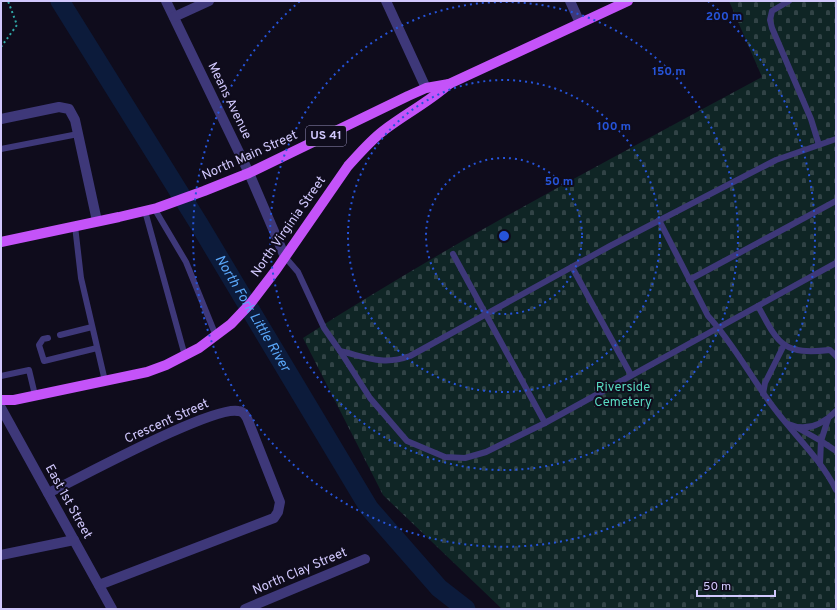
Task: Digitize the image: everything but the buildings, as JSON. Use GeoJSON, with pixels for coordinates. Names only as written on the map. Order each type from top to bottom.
{"type":"FeatureCollection","features":[{"type":"Feature","properties":{"kind":"main road","name":"North Main Street"},"geometry":{"type":"LineString","coordinates":[[1,242],[152,209],[204,191],[249,173],[426,88],[449,84],[628,1]]}},
{"type":"Feature","properties":{"kind":"main road","name":"North Virginia Street"},"geometry":{"type":"LineString","coordinates":[[1,400],[35,395],[147,372],[184,356],[216,336],[231,324],[250,304],[276,270],[348,166],[365,146],[383,131],[434,98],[449,84]]}},
{"type":"Feature","properties":{"kind":"street","name":"Means Avenue"},"geometry":{"type":"LineString","coordinates":[[166,1],[249,173],[285,256]]}},
{"type":"Feature","properties":{"kind":"street"},"geometry":{"type":"LineString","coordinates":[[174,17],[208,1]]}},
{"type":"Feature","properties":{"kind":"street"},"geometry":{"type":"LineString","coordinates":[[386,1],[426,88]]}},
{"type":"Feature","properties":{"kind":"street"},"geometry":{"type":"LineString","coordinates":[[570,1],[580,23]]}},
{"type":"Feature","properties":{"kind":"street"},"geometry":{"type":"LineString","coordinates":[[1,119],[59,107],[69,110],[75,120],[97,221]]}},
{"type":"Feature","properties":{"kind":"street","name":"East 1st Street"},"geometry":{"type":"LineString","coordinates":[[1,408],[112,609]]}},
{"type":"Feature","properties":{"kind":"street","name":"Crescent Street"},"geometry":{"type":"LineString","coordinates":[[48,493],[186,426],[218,413],[236,410],[245,415],[247,418],[280,502],[278,512],[274,518],[99,585]]}},
{"type":"Feature","properties":{"kind":"street"},"geometry":{"type":"LineString","coordinates":[[1,555],[74,540]]}},
{"type":"Feature","properties":{"kind":"street","name":"North Clay Street"},"geometry":{"type":"LineString","coordinates":[[245,609],[365,559]]}},
{"type":"Feature","properties":{"kind":"lane"},"geometry":{"type":"LineString","coordinates":[[789,1],[772,10],[770,20],[772,28],[811,119],[819,145]]}},
{"type":"Feature","properties":{"kind":"lane"},"geometry":{"type":"LineString","coordinates":[[1,149],[78,134]]}},
{"type":"Feature","properties":{"kind":"lane"},"geometry":{"type":"LineString","coordinates":[[340,351],[387,362],[396,361],[410,356],[659,220],[776,160],[836,139]]}},
{"type":"Feature","properties":{"kind":"lane"},"geometry":{"type":"LineString","coordinates":[[689,280],[836,201]]}},
{"type":"Feature","properties":{"kind":"lane"},"geometry":{"type":"LineString","coordinates":[[152,209],[186,262],[216,336]]}},
{"type":"Feature","properties":{"kind":"lane"},"geometry":{"type":"LineString","coordinates":[[152,209],[184,356]]}},
{"type":"Feature","properties":{"kind":"lane"},"geometry":{"type":"LineString","coordinates":[[659,220],[708,316],[746,364],[763,394],[821,466],[836,490]]}},
{"type":"Feature","properties":{"kind":"lane"},"geometry":{"type":"LineString","coordinates":[[75,226],[80,278],[105,380]]}},
{"type":"Feature","properties":{"kind":"lane"},"geometry":{"type":"LineString","coordinates":[[453,254],[545,423]]}},
{"type":"Feature","properties":{"kind":"lane"},"geometry":{"type":"LineString","coordinates":[[285,256],[298,272],[324,328],[370,398],[407,440],[445,457],[466,458],[486,452],[545,423],[836,263]]}},
{"type":"Feature","properties":{"kind":"lane"},"geometry":{"type":"LineString","coordinates":[[572,267],[631,375]]}},
{"type":"Feature","properties":{"kind":"lane"},"geometry":{"type":"LineString","coordinates":[[758,306],[768,325],[779,341],[789,349],[804,351],[833,350],[836,356]]}},
{"type":"Feature","properties":{"kind":"lane"},"geometry":{"type":"LineString","coordinates":[[60,335],[92,327]]}},
{"type":"Feature","properties":{"kind":"lane"},"geometry":{"type":"LineString","coordinates":[[48,338],[43,339],[39,345],[44,361],[97,348]]}},
{"type":"Feature","properties":{"kind":"lane"},"geometry":{"type":"LineString","coordinates":[[763,394],[765,383],[784,344]]}},
{"type":"Feature","properties":{"kind":"lane"},"geometry":{"type":"LineString","coordinates":[[1,376],[29,370],[35,395]]}},
{"type":"Feature","properties":{"kind":"lane"},"geometry":{"type":"LineString","coordinates":[[798,428],[816,426],[828,419],[836,411]]}},
{"type":"Feature","properties":{"kind":"lane"},"geometry":{"type":"LineString","coordinates":[[821,466],[821,441],[828,419]]}},
{"type":"Feature","properties":{"kind":"lane"},"geometry":{"type":"LineString","coordinates":[[786,423],[798,428],[836,451]]}},
{"type":"Feature","properties":{"kind":"path"},"geometry":{"type":"LineString","coordinates":[[1,46],[17,25],[8,1]]}},
{"type":"Feature","properties":{"kind":"green space","name":"Riverside Cemetery"},"geometry":{"type":"Polygon","coordinates":[[[729,1],[836,1],[836,609],[502,609],[383,495],[303,338],[472,235],[762,77],[729,1]]]}},
{"type":"Feature","properties":{"kind":"waterway","name":"North Fork Little River"},"geometry":{"type":"LineString","coordinates":[[60,1],[199,224],[369,508],[439,588],[466,609]]}}]}
